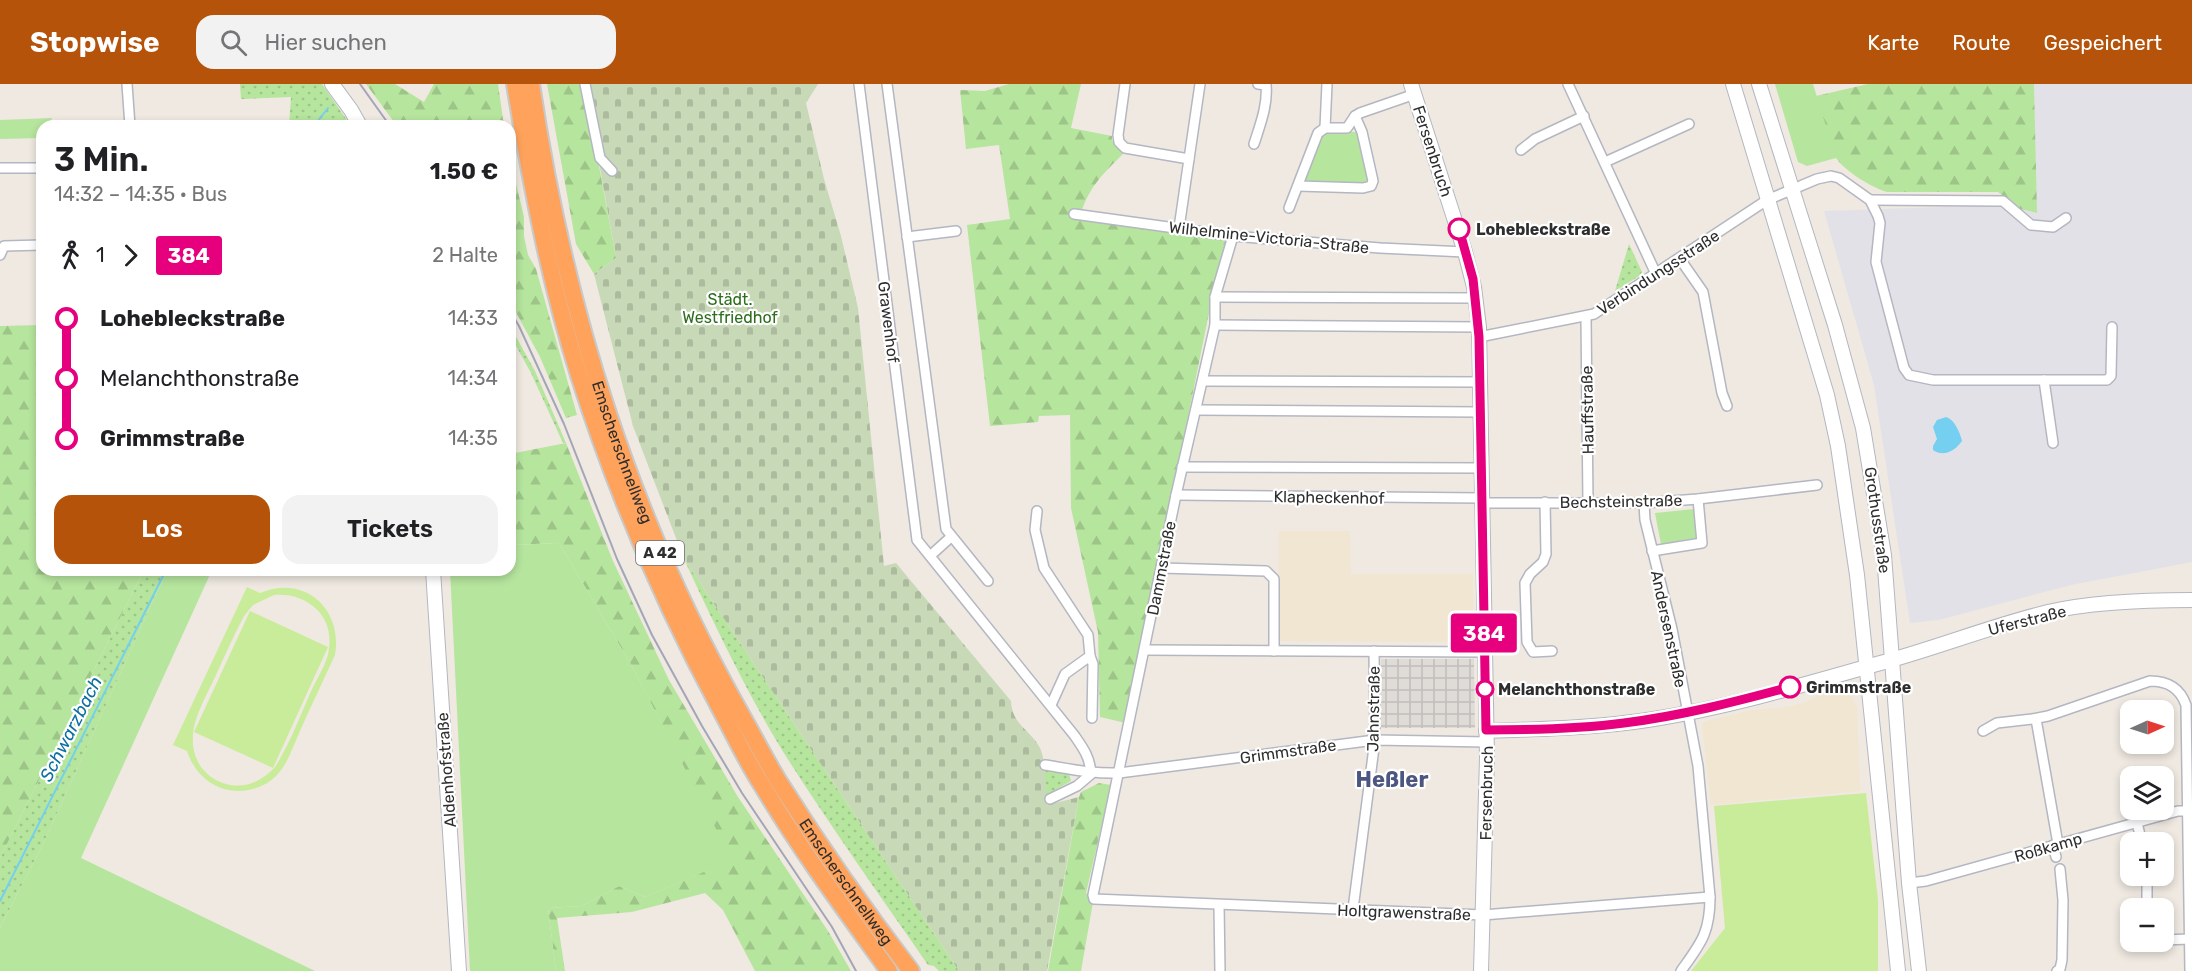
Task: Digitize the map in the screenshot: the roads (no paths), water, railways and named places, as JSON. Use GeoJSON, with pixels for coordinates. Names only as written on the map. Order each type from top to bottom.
{"type":"FeatureCollection","features":[{"type":"Feature","properties":{"kind":"highway","name":"Emscherschnellweg"},"geometry":{"type":"LineString","coordinates":[[515,84],[533,186],[562,312],[582,385],[630,517],[660,588],[697,665],[762,785],[889,971]]}},
{"type":"Feature","properties":{"kind":"highway","name":"Emscherschnellweg"},"geometry":{"type":"LineString","coordinates":[[531,84],[559,244],[592,369],[639,502],[672,581],[710,659],[778,781],[862,907],[911,971]]}},
{"type":"Feature","properties":{"kind":"main road"},"geometry":{"type":"LineString","coordinates":[[332,84],[357,120]]}},
{"type":"Feature","properties":{"kind":"main road","name":"Grothusstraße"},"geometry":{"type":"LineString","coordinates":[[1733,84],[1827,395],[1835,435],[1854,559],[1898,971]]}},
{"type":"Feature","properties":{"kind":"main road","name":"Grothusstraße"},"geometry":{"type":"LineString","coordinates":[[1759,84],[1835,325],[1863,428],[1884,555],[1909,883],[1919,971]]}},
{"type":"Feature","properties":{"kind":"main road","name":"Fersenbruch"},"geometry":{"type":"LineString","coordinates":[[1413,89],[1466,252],[1476,298],[1479,332],[1486,736],[1481,971]]}},
{"type":"Feature","properties":{"kind":"main road","name":"Aldenhofstraße"},"geometry":{"type":"LineString","coordinates":[[433,576],[459,971]]}},
{"type":"Feature","properties":{"kind":"main road","name":"Uferstraße"},"geometry":{"type":"LineString","coordinates":[[1866,667],[2049,612],[2138,602],[2192,600]]}},
{"type":"Feature","properties":{"kind":"main road","name":"Grimmstraße"},"geometry":{"type":"LineString","coordinates":[[1486,736],[1644,720],[1746,699],[1866,667]]}},
{"type":"Feature","properties":{"kind":"street"},"geometry":{"type":"LineString","coordinates":[[127,84],[130,120]]}},
{"type":"Feature","properties":{"kind":"street"},"geometry":{"type":"LineString","coordinates":[[585,84],[598,152],[600,158],[612,171]]}},
{"type":"Feature","properties":{"kind":"street","name":"Grawenhof"},"geometry":{"type":"LineString","coordinates":[[859,84],[917,540],[1051,705],[1087,754],[1091,774]]}},
{"type":"Feature","properties":{"kind":"street","name":"Grawenhof"},"geometry":{"type":"LineString","coordinates":[[887,84],[946,529],[988,581]]}},
{"type":"Feature","properties":{"kind":"street"},"geometry":{"type":"LineString","coordinates":[[1125,84],[1119,142],[1125,148],[1189,159]]}},
{"type":"Feature","properties":{"kind":"street"},"geometry":{"type":"LineString","coordinates":[[1179,228],[1200,84]]}},
{"type":"Feature","properties":{"kind":"street"},"geometry":{"type":"LineString","coordinates":[[1254,144],[1263,118],[1267,93],[1264,84]]}},
{"type":"Feature","properties":{"kind":"street","name":"Wilhelmine-Victoria-Straße"},"geometry":{"type":"LineString","coordinates":[[1289,208],[1318,133],[1325,128],[1327,84]]}},
{"type":"Feature","properties":{"kind":"street"},"geometry":{"type":"LineString","coordinates":[[1568,84],[1656,274]]}},
{"type":"Feature","properties":{"kind":"street"},"geometry":{"type":"LineString","coordinates":[[1325,128],[1347,128],[1355,116],[1413,89]]}},
{"type":"Feature","properties":{"kind":"street"},"geometry":{"type":"LineString","coordinates":[[1298,186],[1363,188],[1371,186],[1373,180],[1362,132],[1355,116]]}},
{"type":"Feature","properties":{"kind":"street"},"geometry":{"type":"LineString","coordinates":[[1521,150],[1535,139],[1584,116]]}},
{"type":"Feature","properties":{"kind":"street"},"geometry":{"type":"LineString","coordinates":[[1605,162],[1689,124]]}},
{"type":"Feature","properties":{"kind":"street"},"geometry":{"type":"LineString","coordinates":[[0,168],[36,168]]}},
{"type":"Feature","properties":{"kind":"street","name":"Verbindungsstraße"},"geometry":{"type":"LineString","coordinates":[[1479,332],[1594,314],[1767,200],[1817,179],[1831,176],[1839,178],[1870,200]]}},
{"type":"Feature","properties":{"kind":"street"},"geometry":{"type":"LineString","coordinates":[[2066,218],[2053,227],[2031,225],[2003,201],[1870,200],[1880,223],[1876,262],[1904,368],[1910,375],[1933,380],[2107,380],[2111,376],[2112,327]]}},
{"type":"Feature","properties":{"kind":"street","name":"Wilhelmine-Victoria-Straße"},"geometry":{"type":"LineString","coordinates":[[1074,214],[1233,236],[1380,248],[1466,252]]}},
{"type":"Feature","properties":{"kind":"street"},"geometry":{"type":"LineString","coordinates":[[907,237],[956,231]]}},
{"type":"Feature","properties":{"kind":"street","name":"Dammstraße"},"geometry":{"type":"LineString","coordinates":[[1096,900],[1093,895],[1182,467],[1215,326],[1215,297],[1233,236]]}},
{"type":"Feature","properties":{"kind":"street"},"geometry":{"type":"LineString","coordinates":[[0,255],[4,246],[36,245]]}},
{"type":"Feature","properties":{"kind":"street"},"geometry":{"type":"LineString","coordinates":[[1680,259],[1704,298],[1722,393],[1727,406]]}},
{"type":"Feature","properties":{"kind":"street"},"geometry":{"type":"LineString","coordinates":[[1215,297],[1476,298]]}},
{"type":"Feature","properties":{"kind":"street","name":"Hauffstraße"},"geometry":{"type":"LineString","coordinates":[[1586,317],[1588,503]]}},
{"type":"Feature","properties":{"kind":"street"},"geometry":{"type":"LineString","coordinates":[[1215,326],[1479,332]]}},
{"type":"Feature","properties":{"kind":"street"},"geometry":{"type":"LineString","coordinates":[[2044,380],[2054,442]]}},
{"type":"Feature","properties":{"kind":"street"},"geometry":{"type":"LineString","coordinates":[[1203,381],[1480,382]]}},
{"type":"Feature","properties":{"kind":"street"},"geometry":{"type":"LineString","coordinates":[[1196,410],[1480,412]]}},
{"type":"Feature","properties":{"kind":"street","name":"Klapheckenhof"},"geometry":{"type":"LineString","coordinates":[[1182,467],[1481,468]]}},
{"type":"Feature","properties":{"kind":"street","name":"Bechsteinstraße"},"geometry":{"type":"LineString","coordinates":[[1481,500],[1644,503],[1698,499],[1818,484]]}},
{"type":"Feature","properties":{"kind":"street","name":"Klapheckenhof"},"geometry":{"type":"LineString","coordinates":[[1176,495],[1481,500]]}},
{"type":"Feature","properties":{"kind":"street","name":"Bechsteinstraße"},"geometry":{"type":"LineString","coordinates":[[1652,551],[1702,543],[1698,499]]}},
{"type":"Feature","properties":{"kind":"street","name":"Bechsteinstraße"},"geometry":{"type":"LineString","coordinates":[[1545,502],[1546,554],[1543,562],[1530,574],[1526,583],[1527,642],[1533,652],[1552,651]]}},
{"type":"Feature","properties":{"kind":"street","name":"Andersenstraße"},"geometry":{"type":"LineString","coordinates":[[1644,503],[1645,520],[1672,629],[1698,766],[1710,897],[1710,914],[1703,940],[1681,971]]}},
{"type":"Feature","properties":{"kind":"street"},"geometry":{"type":"LineString","coordinates":[[1037,511],[1035,530],[1044,568],[1088,634],[1093,664],[1092,718]]}},
{"type":"Feature","properties":{"kind":"street"},"geometry":{"type":"LineString","coordinates":[[931,555],[951,537]]}},
{"type":"Feature","properties":{"kind":"street"},"geometry":{"type":"LineString","coordinates":[[1161,568],[1266,571],[1274,579],[1274,651]]}},
{"type":"Feature","properties":{"kind":"street"},"geometry":{"type":"LineString","coordinates":[[1144,650],[1485,652]]}},
{"type":"Feature","properties":{"kind":"street","name":"Jahnstraße"},"geometry":{"type":"LineString","coordinates":[[1353,909],[1375,740],[1374,651]]}},
{"type":"Feature","properties":{"kind":"street"},"geometry":{"type":"LineString","coordinates":[[1051,705],[1065,674],[1090,656]]}},
{"type":"Feature","properties":{"kind":"street"},"geometry":{"type":"LineString","coordinates":[[1983,731],[1997,723],[2036,719],[2150,681],[2166,683],[2178,690],[2186,705],[2190,971]]}},
{"type":"Feature","properties":{"kind":"street"},"geometry":{"type":"LineString","coordinates":[[2036,719],[2056,857]]}},
{"type":"Feature","properties":{"kind":"street","name":"Grimmstraße"},"geometry":{"type":"LineString","coordinates":[[1045,765],[1075,769],[1091,774],[1119,773],[1375,740],[1486,736]]}},
{"type":"Feature","properties":{"kind":"street"},"geometry":{"type":"LineString","coordinates":[[1050,799],[1077,786],[1091,774]]}},
{"type":"Feature","properties":{"kind":"street","name":"Roßkamp"},"geometry":{"type":"LineString","coordinates":[[1909,883],[1926,881],[2178,811],[2187,811]]}},
{"type":"Feature","properties":{"kind":"street"},"geometry":{"type":"LineString","coordinates":[[2137,823],[2139,832]]}},
{"type":"Feature","properties":{"kind":"street"},"geometry":{"type":"LineString","coordinates":[[2057,971],[2060,969],[2062,960],[2063,900],[2060,869]]}},
{"type":"Feature","properties":{"kind":"street","name":"Holtgrawenstraße"},"geometry":{"type":"LineString","coordinates":[[1096,900],[1483,915],[1710,897]]}},
{"type":"Feature","properties":{"kind":"street"},"geometry":{"type":"LineString","coordinates":[[1219,905],[1220,971]]}},
{"type":"Feature","properties":{"kind":"street"},"geometry":{"type":"LineString","coordinates":[[2174,940],[2189,939]]}},
{"type":"Feature","properties":{"kind":"water"},"geometry":{"type":"Polygon","coordinates":[[[1946,417],[1956,426],[1962,441],[1953,450],[1941,453],[1933,450],[1937,439],[1933,427],[1937,420],[1946,417]]]}},
{"type":"Feature","properties":{"kind":"waterway","name":"Schwarzbach"},"geometry":{"type":"LineString","coordinates":[[319,120],[328,108]]}},
{"type":"Feature","properties":{"kind":"waterway","name":"Schwarzbach"},"geometry":{"type":"LineString","coordinates":[[0,901],[163,576]]}},
{"type":"Feature","properties":{"kind":"railway"},"geometry":{"type":"LineString","coordinates":[[360,84],[386,120]]}},
{"type":"Feature","properties":{"kind":"railway"},"geometry":{"type":"LineString","coordinates":[[516,321],[564,424],[617,559],[652,635],[742,793],[832,927],[856,971]]}},
{"type":"Feature","properties":{"kind":"place","name":"Lohebleckstraße"},"geometry":{"type":"Point","coordinates":[1459,229]}},
{"type":"Feature","properties":{"kind":"place","name":"Grimmstraße"},"geometry":{"type":"Point","coordinates":[1790,687]}},
{"type":"Feature","properties":{"kind":"place","name":"Melanchthonstraße"},"geometry":{"type":"Point","coordinates":[1485,689]}},
{"type":"Feature","properties":{"kind":"district","name":"Heßler"},"geometry":{"type":"Point","coordinates":[1392,779]}},
{"type":"Feature","properties":{"kind":"park label","name":"Städt. Westfriedhof"},"geometry":{"type":"Point","coordinates":[730,308]}}]}
